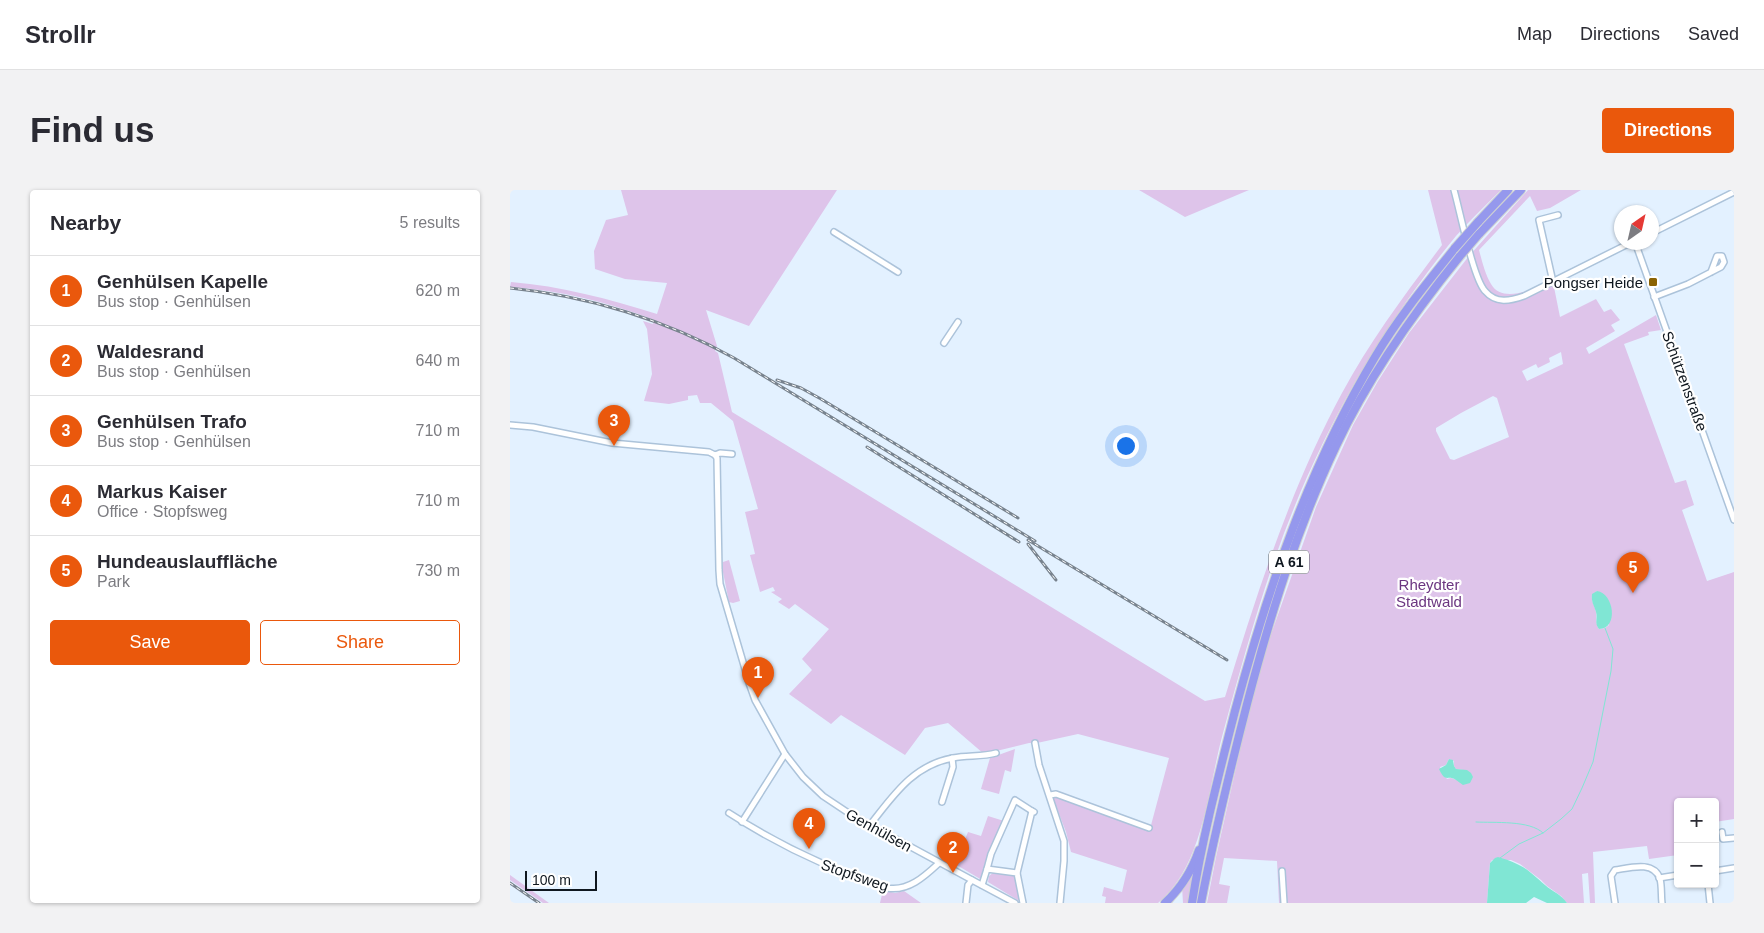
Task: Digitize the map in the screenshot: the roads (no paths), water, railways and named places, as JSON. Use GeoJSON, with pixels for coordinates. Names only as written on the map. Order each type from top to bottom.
{"type":"FeatureCollection","features":[{"type":"Feature","properties":{"kind":"highway","name":"A 61"},"geometry":{"type":"LineString","coordinates":[[1192,903],[1224,756],[1258,631],[1278,567],[1313,477],[1334,432],[1376,356],[1424,286],[1478,222],[1508,190]]}},
{"type":"Feature","properties":{"kind":"highway","name":"A 61"},"geometry":{"type":"LineString","coordinates":[[1201,903],[1222,802],[1253,681],[1279,591],[1306,514],[1336,445],[1370,382],[1418,309],[1479,234],[1521,190]]}},
{"type":"Feature","properties":{"kind":"highway"},"geometry":{"type":"LineString","coordinates":[[1165,903],[1190,872],[1212,810]]}},
{"type":"Feature","properties":{"kind":"street"},"geometry":{"type":"LineString","coordinates":[[1454,190],[1481,286],[1488,294],[1497,299],[1513,300],[1617,250]]}},
{"type":"Feature","properties":{"kind":"street"},"geometry":{"type":"LineString","coordinates":[[1659,230],[1734,192]]}},
{"type":"Feature","properties":{"kind":"street"},"geometry":{"type":"LineString","coordinates":[[1553,282],[1539,220],[1558,215]]}},
{"type":"Feature","properties":{"kind":"street"},"geometry":{"type":"LineString","coordinates":[[834,232],[898,272]]}},
{"type":"Feature","properties":{"kind":"street","name":"Schützenstraße"},"geometry":{"type":"LineString","coordinates":[[1636,250],[1734,520]]}},
{"type":"Feature","properties":{"kind":"street"},"geometry":{"type":"LineString","coordinates":[[1654,297],[1683,287],[1711,272]]}},
{"type":"Feature","properties":{"kind":"street"},"geometry":{"type":"LineString","coordinates":[[944,343],[958,322]]}},
{"type":"Feature","properties":{"kind":"street"},"geometry":{"type":"LineString","coordinates":[[510,425],[533,427],[612,443],[709,452],[715,455],[720,453],[732,454]]}},
{"type":"Feature","properties":{"kind":"street","name":"Genhülsen"},"geometry":{"type":"LineString","coordinates":[[715,455],[717,458],[720,584],[755,700],[785,754],[803,778],[822,796],[850,814],[1015,903]]}},
{"type":"Feature","properties":{"kind":"street"},"geometry":{"type":"LineString","coordinates":[[1035,743],[1039,765],[1064,841],[1060,903]]}},
{"type":"Feature","properties":{"kind":"street"},"geometry":{"type":"LineString","coordinates":[[870,825],[902,784],[929,766],[952,758],[996,753]]}},
{"type":"Feature","properties":{"kind":"street"},"geometry":{"type":"LineString","coordinates":[[742,822],[785,754]]}},
{"type":"Feature","properties":{"kind":"street"},"geometry":{"type":"LineString","coordinates":[[942,802],[953,767],[952,758]]}},
{"type":"Feature","properties":{"kind":"street"},"geometry":{"type":"LineString","coordinates":[[1050,795],[1056,794],[1149,828]]}},
{"type":"Feature","properties":{"kind":"street"},"geometry":{"type":"LineString","coordinates":[[982,885],[992,854],[1015,800],[1033,811],[1017,873],[1023,903]]}},
{"type":"Feature","properties":{"kind":"street","name":"Stopfsweg"},"geometry":{"type":"LineString","coordinates":[[728,813],[769,838],[815,862],[887,888],[898,889],[914,883],[924,877],[939,863]]}},
{"type":"Feature","properties":{"kind":"street"},"geometry":{"type":"LineString","coordinates":[[1722,832],[1723,839],[1734,838]]}},
{"type":"Feature","properties":{"kind":"street"},"geometry":{"type":"LineString","coordinates":[[1615,903],[1611,876],[1615,870],[1644,866],[1649,867],[1659,878],[1662,903]]}},
{"type":"Feature","properties":{"kind":"street"},"geometry":{"type":"LineString","coordinates":[[1719,870],[1734,868]]}},
{"type":"Feature","properties":{"kind":"street"},"geometry":{"type":"LineString","coordinates":[[987,869],[1017,873]]}},
{"type":"Feature","properties":{"kind":"street"},"geometry":{"type":"LineString","coordinates":[[1282,871],[1284,903]]}},
{"type":"Feature","properties":{"kind":"street"},"geometry":{"type":"LineString","coordinates":[[1659,878],[1674,876]]}},
{"type":"Feature","properties":{"kind":"street"},"geometry":{"type":"LineString","coordinates":[[966,903],[968,885],[972,880]]}},
{"type":"Feature","properties":{"kind":"street"},"geometry":{"type":"LineString","coordinates":[[1708,888],[1710,903]]}},
{"type":"Feature","properties":{"kind":"waterway"},"geometry":{"type":"LineString","coordinates":[[1500,858],[1519,844],[1543,833],[1561,819],[1572,809],[1582,788],[1593,762],[1611,671],[1613,649],[1605,628]]}},
{"type":"Feature","properties":{"kind":"waterway"},"geometry":{"type":"LineString","coordinates":[[1476,822],[1521,824],[1530,826],[1543,833]]}},
{"type":"Feature","properties":{"kind":"railway"},"geometry":{"type":"LineString","coordinates":[[510,288],[568,297],[626,312],[654,321],[708,344],[1035,541]]}},
{"type":"Feature","properties":{"kind":"railway"},"geometry":{"type":"LineString","coordinates":[[777,380],[801,388],[821,399],[1018,518]]}},
{"type":"Feature","properties":{"kind":"railway"},"geometry":{"type":"LineString","coordinates":[[867,447],[1019,542]]}},
{"type":"Feature","properties":{"kind":"railway"},"geometry":{"type":"LineString","coordinates":[[1028,540],[1227,660]]}},
{"type":"Feature","properties":{"kind":"railway"},"geometry":{"type":"LineString","coordinates":[[1028,544],[1056,580]]}},
{"type":"Feature","properties":{"kind":"railway"},"geometry":{"type":"LineString","coordinates":[[510,883],[539,903]]}},
{"type":"Feature","properties":{"kind":"place","name":"Pongser Heide"},"geometry":{"type":"Point","coordinates":[1653,282]}},
{"type":"Feature","properties":{"kind":"place","name":"Genhülsen Trafo"},"geometry":{"type":"Point","coordinates":[614,446]}},
{"type":"Feature","properties":{"kind":"place","name":"Hundeauslauffläche"},"geometry":{"type":"Point","coordinates":[1633,593]}},
{"type":"Feature","properties":{"kind":"place","name":"Genhülsen Kapelle"},"geometry":{"type":"Point","coordinates":[758,698]}},
{"type":"Feature","properties":{"kind":"place","name":"Markus Kaiser"},"geometry":{"type":"Point","coordinates":[809,849]}},
{"type":"Feature","properties":{"kind":"place","name":"Waldesrand"},"geometry":{"type":"Point","coordinates":[953,873]}},
{"type":"Feature","properties":{"kind":"park label","name":"Rheydter Stadtwald"},"geometry":{"type":"Point","coordinates":[1429,592]}}]}
